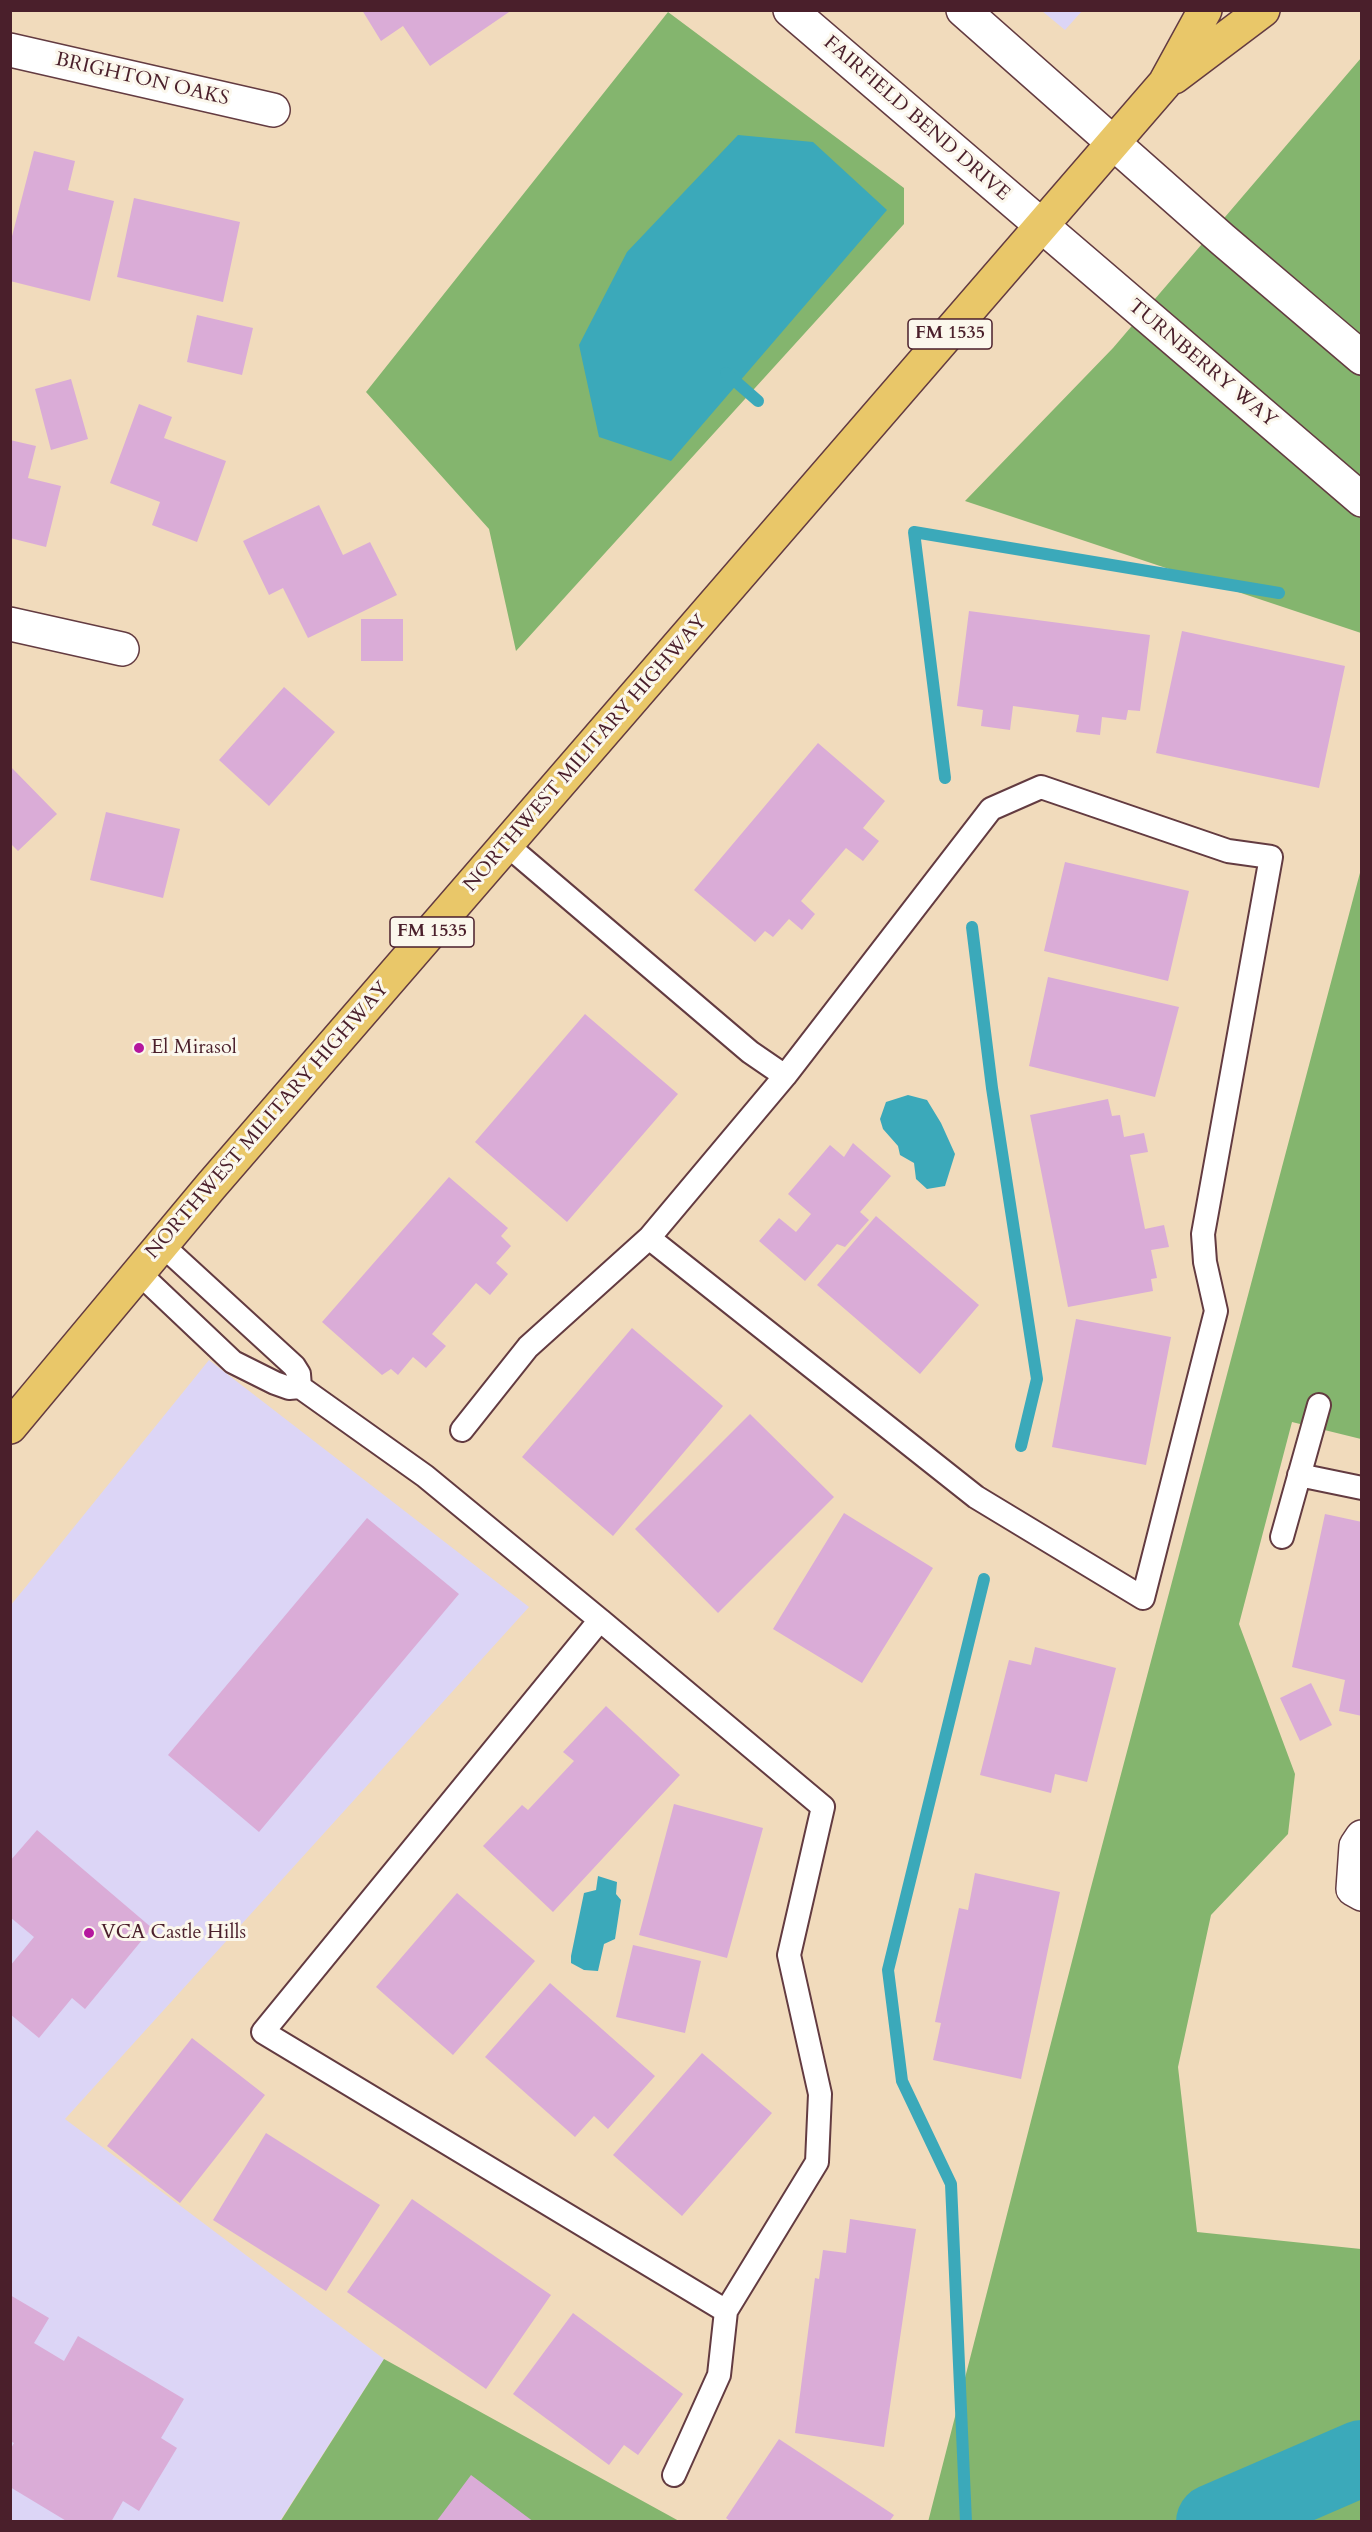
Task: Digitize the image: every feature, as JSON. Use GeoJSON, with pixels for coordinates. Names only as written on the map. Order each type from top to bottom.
{"type":"FeatureCollection","features":[{"type":"Feature","properties":{"kind":"main road","name":"NORTHWEST MILITARY HIGHWAY"},"geometry":{"type":"LineString","coordinates":[[10,1427],[162,1245],[1166,83],[1205,10]]}},
{"type":"Feature","properties":{"kind":"main road","name":"NORTHWEST MILITARY HIGHWAY"},"geometry":{"type":"LineString","coordinates":[[1166,83],[1263,10]]}},
{"type":"Feature","properties":{"kind":"street","name":"FAIRFIELD BEND DRIVE"},"geometry":{"type":"LineString","coordinates":[[790,10],[1041,228]]}},
{"type":"Feature","properties":{"kind":"street"},"geometry":{"type":"LineString","coordinates":[[963,10],[1362,358]]}},
{"type":"Feature","properties":{"kind":"street","name":"BRIGHTON OAKS"},"geometry":{"type":"LineString","coordinates":[[10,50],[273,110]]}},
{"type":"Feature","properties":{"kind":"street","name":"TURNBERRY WAY"},"geometry":{"type":"LineString","coordinates":[[1041,228],[1362,500]]}},
{"type":"Feature","properties":{"kind":"street"},"geometry":{"type":"LineString","coordinates":[[10,624],[122,649]]}},
{"type":"Feature","properties":{"kind":"street"},"geometry":{"type":"LineString","coordinates":[[1362,1837],[1356,1846],[1353,1889],[1362,1894]]}},
{"type":"Feature","properties":{"kind":"lane"},"geometry":{"type":"LineString","coordinates":[[462,1430],[528,1347],[649,1238],[784,1076],[991,809],[1041,787],[1228,851],[1271,857],[1203,1234],[1205,1262],[1216,1311],[1143,1598],[976,1497],[649,1238]]}},
{"type":"Feature","properties":{"kind":"lane"},"geometry":{"type":"LineString","coordinates":[[507,845],[750,1052],[784,1076]]}},
{"type":"Feature","properties":{"kind":"lane"},"geometry":{"type":"LineString","coordinates":[[162,1245],[294,1366],[300,1387]]}},
{"type":"Feature","properties":{"kind":"lane"},"geometry":{"type":"LineString","coordinates":[[139,1273],[233,1362],[275,1383],[289,1388],[300,1387],[425,1476],[823,1807],[789,1955],[820,2094],[817,2162],[726,2311],[719,2375],[674,2475]]}},
{"type":"Feature","properties":{"kind":"lane"},"geometry":{"type":"LineString","coordinates":[[1282,1538],[1319,1405]]}},
{"type":"Feature","properties":{"kind":"lane"},"geometry":{"type":"LineString","coordinates":[[1299,1474],[1362,1488]]}},
{"type":"Feature","properties":{"kind":"lane"},"geometry":{"type":"LineString","coordinates":[[600,1620],[263,2032],[726,2311]]}},
{"type":"Feature","properties":{"kind":"shaded area"},"geometry":{"type":"Polygon","coordinates":[[[1042,11],[1082,11],[1065,30],[1042,11]]]}},
{"type":"Feature","properties":{"kind":"shaded area"},"geometry":{"type":"Polygon","coordinates":[[[209,1360],[529,1607],[65,2119],[384,2359],[280,2521],[11,2522],[11,1605],[209,1360]]]}},
{"type":"Feature","properties":{"kind":"green space"},"geometry":{"type":"Polygon","coordinates":[[[668,12],[904,188],[904,224],[516,651],[489,529],[366,392],[668,12]]]}},
{"type":"Feature","properties":{"kind":"green space"},"geometry":{"type":"Polygon","coordinates":[[[1361,58],[1361,633],[965,501],[1113,348],[1361,58]]]}},
{"type":"Feature","properties":{"kind":"green space"},"geometry":{"type":"Polygon","coordinates":[[[1361,869],[1361,1439],[1292,1422],[1239,1624],[1295,1774],[1288,1834],[1211,1915],[1178,2067],[1197,2232],[1361,2249],[1361,2521],[928,2522],[1090,1891],[1361,869]]]}},
{"type":"Feature","properties":{"kind":"green space"},"geometry":{"type":"Polygon","coordinates":[[[384,2359],[679,2521],[280,2522],[384,2359]]]}},
{"type":"Feature","properties":{"kind":"water"},"geometry":{"type":"Polygon","coordinates":[[[738,135],[813,142],[887,210],[671,461],[599,437],[579,345],[627,252],[738,135]]]}},
{"type":"Feature","properties":{"kind":"water"},"geometry":{"type":"Polygon","coordinates":[[[908,1095],[927,1100],[941,1123],[955,1154],[945,1186],[927,1189],[916,1179],[914,1163],[900,1155],[898,1146],[883,1129],[880,1119],[886,1102],[908,1095]]]}},
{"type":"Feature","properties":{"kind":"water"},"geometry":{"type":"Polygon","coordinates":[[[598,1876],[617,1882],[616,1894],[621,1900],[615,1939],[604,1944],[598,1971],[584,1970],[571,1963],[571,1956],[584,1893],[596,1890],[598,1876]]]}},
{"type":"Feature","properties":{"kind":"building"},"geometry":{"type":"Polygon","coordinates":[[[362,10],[512,10],[430,66],[403,26],[381,41],[362,10]]]}},
{"type":"Feature","properties":{"kind":"building"},"geometry":{"type":"Polygon","coordinates":[[[34,151],[75,161],[68,190],[114,201],[90,301],[10,281],[10,244],[34,151]]]}},
{"type":"Feature","properties":{"kind":"building"},"geometry":{"type":"Polygon","coordinates":[[[134,198],[240,222],[223,302],[117,277],[134,198]]]}},
{"type":"Feature","properties":{"kind":"building"},"geometry":{"type":"Polygon","coordinates":[[[197,315],[253,328],[242,375],[187,362],[197,315]]]}},
{"type":"Feature","properties":{"kind":"building"},"geometry":{"type":"Polygon","coordinates":[[[71,379],[88,439],[51,450],[35,389],[71,379]]]}},
{"type":"Feature","properties":{"kind":"building"},"geometry":{"type":"Polygon","coordinates":[[[139,404],[172,417],[164,438],[226,461],[197,542],[152,525],[160,502],[110,483],[139,404]]]}},
{"type":"Feature","properties":{"kind":"building"},"geometry":{"type":"Polygon","coordinates":[[[10,440],[36,446],[28,478],[61,486],[46,547],[10,538],[10,440]]]}},
{"type":"Feature","properties":{"kind":"building"},"geometry":{"type":"Polygon","coordinates":[[[319,505],[343,555],[370,542],[397,595],[308,638],[283,588],[269,595],[243,541],[319,505]]]}},
{"type":"Feature","properties":{"kind":"building"},"geometry":{"type":"Polygon","coordinates":[[[969,611],[1150,635],[1140,711],[1128,710],[1126,720],[1102,717],[1100,735],[1076,732],[1079,715],[1013,706],[1010,730],[981,726],[983,710],[957,706],[969,611]]]}},
{"type":"Feature","properties":{"kind":"building"},"geometry":{"type":"Polygon","coordinates":[[[361,619],[403,619],[403,661],[361,661],[361,619]]]}},
{"type":"Feature","properties":{"kind":"building"},"geometry":{"type":"Polygon","coordinates":[[[1182,631],[1345,666],[1319,788],[1156,753],[1182,631]]]}},
{"type":"Feature","properties":{"kind":"building"},"geometry":{"type":"Polygon","coordinates":[[[284,687],[335,732],[269,806],[219,760],[284,687]]]}},
{"type":"Feature","properties":{"kind":"building"},"geometry":{"type":"Polygon","coordinates":[[[818,743],[885,801],[863,828],[879,841],[863,861],[846,848],[801,901],[815,914],[802,930],[789,919],[773,937],[765,931],[755,942],[694,890],[818,743]]]}},
{"type":"Feature","properties":{"kind":"building"},"geometry":{"type":"Polygon","coordinates":[[[10,766],[57,814],[18,851],[10,843],[10,766]]]}},
{"type":"Feature","properties":{"kind":"building"},"geometry":{"type":"Polygon","coordinates":[[[106,812],[180,829],[163,898],[90,880],[106,812]]]}},
{"type":"Feature","properties":{"kind":"building"},"geometry":{"type":"Polygon","coordinates":[[[1065,862],[1189,891],[1168,981],[1044,951],[1065,862]]]}},
{"type":"Feature","properties":{"kind":"building"},"geometry":{"type":"Polygon","coordinates":[[[1048,977],[1179,1007],[1155,1097],[1029,1066],[1048,977]]]}},
{"type":"Feature","properties":{"kind":"building"},"geometry":{"type":"Polygon","coordinates":[[[585,1014],[678,1094],[567,1222],[475,1142],[585,1014]]]}},
{"type":"Feature","properties":{"kind":"building"},"geometry":{"type":"Polygon","coordinates":[[[1108,1099],[1112,1116],[1120,1115],[1124,1137],[1144,1133],[1148,1152],[1130,1155],[1145,1229],[1164,1225],[1169,1247],[1151,1250],[1157,1278],[1151,1279],[1153,1291],[1068,1307],[1030,1115],[1108,1099]]]}},
{"type":"Feature","properties":{"kind":"building"},"geometry":{"type":"Polygon","coordinates":[[[853,1143],[891,1176],[860,1212],[869,1220],[845,1247],[837,1244],[805,1281],[759,1241],[779,1218],[796,1232],[811,1214],[788,1194],[830,1145],[844,1157],[853,1143]]]}},
{"type":"Feature","properties":{"kind":"building"},"geometry":{"type":"Polygon","coordinates":[[[449,1177],[508,1228],[501,1236],[511,1246],[496,1263],[508,1274],[490,1295],[476,1283],[432,1334],[446,1346],[426,1368],[413,1357],[398,1375],[391,1369],[382,1375],[322,1322],[449,1177]]]}},
{"type":"Feature","properties":{"kind":"building"},"geometry":{"type":"Polygon","coordinates":[[[876,1216],[979,1305],[920,1374],[817,1285],[876,1216]]]}},
{"type":"Feature","properties":{"kind":"building"},"geometry":{"type":"Polygon","coordinates":[[[1076,1319],[1171,1337],[1146,1465],[1052,1447],[1076,1319]]]}},
{"type":"Feature","properties":{"kind":"building"},"geometry":{"type":"Polygon","coordinates":[[[632,1328],[723,1406],[613,1536],[522,1457],[632,1328]]]}},
{"type":"Feature","properties":{"kind":"building"},"geometry":{"type":"Polygon","coordinates":[[[750,1414],[834,1497],[718,1613],[635,1529],[750,1414]]]}},
{"type":"Feature","properties":{"kind":"building"},"geometry":{"type":"Polygon","coordinates":[[[844,1513],[933,1568],[862,1683],[773,1629],[844,1513]]]}},
{"type":"Feature","properties":{"kind":"building"},"geometry":{"type":"Polygon","coordinates":[[[1325,1514],[1362,1522],[1362,1716],[1339,1711],[1345,1680],[1292,1667],[1325,1514]]]}},
{"type":"Feature","properties":{"kind":"building"},"geometry":{"type":"Polygon","coordinates":[[[367,1518],[459,1594],[259,1832],[168,1755],[367,1518]]]}},
{"type":"Feature","properties":{"kind":"building"},"geometry":{"type":"Polygon","coordinates":[[[1035,1647],[1116,1668],[1087,1782],[1055,1774],[1051,1793],[980,1775],[1009,1660],[1031,1665],[1035,1647]]]}},
{"type":"Feature","properties":{"kind":"building"},"geometry":{"type":"Polygon","coordinates":[[[1311,1683],[1332,1725],[1300,1741],[1280,1698],[1311,1683]]]}},
{"type":"Feature","properties":{"kind":"building"},"geometry":{"type":"Polygon","coordinates":[[[606,1706],[680,1775],[553,1912],[483,1846],[522,1805],[528,1810],[574,1761],[563,1752],[606,1706]]]}},
{"type":"Feature","properties":{"kind":"building"},"geometry":{"type":"Polygon","coordinates":[[[674,1804],[763,1828],[727,1958],[639,1935],[674,1804]]]}},
{"type":"Feature","properties":{"kind":"building","name":"VCA Castle Hills"},"geometry":{"type":"Polygon","coordinates":[[[37,1830],[152,1928],[85,2009],[72,1998],[39,2038],[10,2014],[10,1966],[34,1937],[10,1917],[10,1861],[37,1830]]]}},
{"type":"Feature","properties":{"kind":"building"},"geometry":{"type":"Polygon","coordinates":[[[975,1873],[1060,1892],[1021,2079],[933,2060],[941,2023],[935,2022],[959,1908],[968,1910],[975,1873]]]}},
{"type":"Feature","properties":{"kind":"building"},"geometry":{"type":"Polygon","coordinates":[[[457,1893],[535,1961],[453,2055],[376,1987],[457,1893]]]}},
{"type":"Feature","properties":{"kind":"building"},"geometry":{"type":"Polygon","coordinates":[[[633,1945],[701,1961],[685,2033],[616,2017],[633,1945]]]}},
{"type":"Feature","properties":{"kind":"building"},"geometry":{"type":"Polygon","coordinates":[[[550,1983],[655,2076],[608,2129],[594,2116],[575,2137],[485,2057],[550,1983]]]}},
{"type":"Feature","properties":{"kind":"building"},"geometry":{"type":"Polygon","coordinates":[[[192,2038],[265,2095],[180,2203],[107,2146],[192,2038]]]}},
{"type":"Feature","properties":{"kind":"building"},"geometry":{"type":"Polygon","coordinates":[[[702,2053],[772,2113],[682,2216],[613,2155],[702,2053]]]}},
{"type":"Feature","properties":{"kind":"building"},"geometry":{"type":"Polygon","coordinates":[[[266,2133],[380,2205],[326,2291],[213,2220],[266,2133]]]}},
{"type":"Feature","properties":{"kind":"building"},"geometry":{"type":"Polygon","coordinates":[[[412,2199],[551,2295],[486,2389],[347,2292],[412,2199]]]}},
{"type":"Feature","properties":{"kind":"building"},"geometry":{"type":"Polygon","coordinates":[[[850,2219],[916,2229],[884,2447],[795,2433],[815,2278],[819,2279],[823,2250],[846,2253],[850,2219]]]}},
{"type":"Feature","properties":{"kind":"building"},"geometry":{"type":"Polygon","coordinates":[[[10,2295],[49,2318],[34,2343],[64,2361],[78,2336],[184,2399],[161,2438],[177,2448],[139,2511],[123,2501],[111,2522],[68,2522],[10,2487],[10,2450],[14,2443],[10,2441],[10,2295]]]}},
{"type":"Feature","properties":{"kind":"building"},"geometry":{"type":"Polygon","coordinates":[[[573,2313],[683,2394],[638,2455],[624,2445],[609,2465],[513,2394],[573,2313]]]}},
{"type":"Feature","properties":{"kind":"building"},"geometry":{"type":"Polygon","coordinates":[[[779,2439],[894,2515],[889,2522],[731,2522],[726,2518],[779,2439]]]}},
{"type":"Feature","properties":{"kind":"building"},"geometry":{"type":"Polygon","coordinates":[[[471,2475],[534,2522],[436,2522],[471,2475]]]}},
{"type":"Feature","properties":{"kind":"waterway"},"geometry":{"type":"LineString","coordinates":[[726,373],[758,401]]}},
{"type":"Feature","properties":{"kind":"waterway"},"geometry":{"type":"LineString","coordinates":[[945,778],[914,532],[1279,593]]}},
{"type":"Feature","properties":{"kind":"waterway"},"geometry":{"type":"LineString","coordinates":[[972,927],[992,1088],[1037,1379],[1021,1446]]}},
{"type":"Feature","properties":{"kind":"waterway"},"geometry":{"type":"LineString","coordinates":[[966,2522],[951,2184],[902,2081],[888,1970],[984,1579]]}},
{"type":"Feature","properties":{"kind":"waterway"},"geometry":{"type":"LineString","coordinates":[[1214,2522],[1362,2458]]}},
{"type":"Feature","properties":{"kind":"place","name":"El Mirasol"},"geometry":{"type":"Point","coordinates":[139,1048]}},
{"type":"Feature","properties":{"kind":"place","name":"VCA Castle Hills"},"geometry":{"type":"Point","coordinates":[89,1933]}}]}
